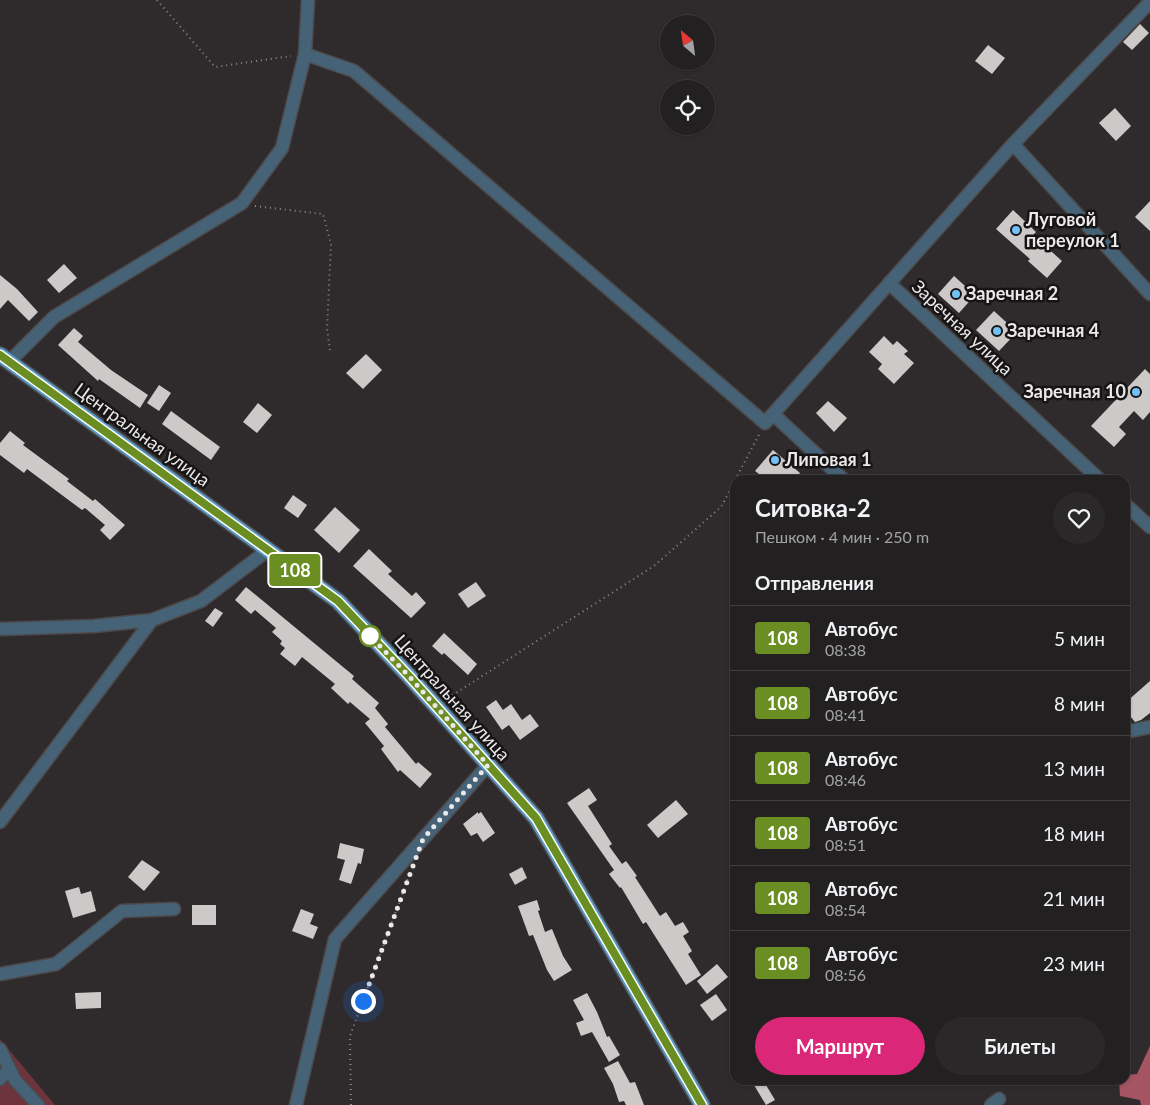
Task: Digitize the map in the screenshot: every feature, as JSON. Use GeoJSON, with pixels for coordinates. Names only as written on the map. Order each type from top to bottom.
{"type":"FeatureCollection","features":[{"type":"Feature","properties":{"kind":"main road","name":"Центральная улица"},"geometry":{"type":"LineString","coordinates":[[5,358],[338,601],[536,818],[702,1105]]}},
{"type":"Feature","properties":{"kind":"street"},"geometry":{"type":"LineString","coordinates":[[5,358],[54,317],[240,205],[282,148],[305,54],[308,0]]}},
{"type":"Feature","properties":{"kind":"street"},"geometry":{"type":"LineString","coordinates":[[769,419],[1013,144],[1150,2]]}},
{"type":"Feature","properties":{"kind":"street"},"geometry":{"type":"LineString","coordinates":[[305,54],[354,71],[838,475]]}},
{"type":"Feature","properties":{"kind":"street"},"geometry":{"type":"LineString","coordinates":[[1013,144],[1150,294]]}},
{"type":"Feature","properties":{"kind":"street","name":"Заречная улица"},"geometry":{"type":"LineString","coordinates":[[889,284],[1095,475]]}},
{"type":"Feature","properties":{"kind":"street"},"geometry":{"type":"LineString","coordinates":[[1130,509],[1150,527]]}},
{"type":"Feature","properties":{"kind":"street"},"geometry":{"type":"LineString","coordinates":[[0,629],[94,626],[152,620],[200,601],[268,550]]}},
{"type":"Feature","properties":{"kind":"street"},"geometry":{"type":"LineString","coordinates":[[0,822],[152,620]]}},
{"type":"Feature","properties":{"kind":"street"},"geometry":{"type":"LineString","coordinates":[[1130,731],[1150,727]]}},
{"type":"Feature","properties":{"kind":"street"},"geometry":{"type":"LineString","coordinates":[[296,1105],[336,939],[488,765]]}},
{"type":"Feature","properties":{"kind":"street"},"geometry":{"type":"LineString","coordinates":[[0,974],[56,964],[122,911],[174,909]]}},
{"type":"Feature","properties":{"kind":"street"},"geometry":{"type":"LineString","coordinates":[[0,1049],[15,1080],[38,1105]]}},
{"type":"Feature","properties":{"kind":"street"},"geometry":{"type":"LineString","coordinates":[[0,1079],[9,1069]]}},
{"type":"Feature","properties":{"kind":"path"},"geometry":{"type":"LineString","coordinates":[[157,0],[215,67],[305,54]]}},
{"type":"Feature","properties":{"kind":"path"},"geometry":{"type":"LineString","coordinates":[[240,205],[323,214],[331,244],[326,328],[330,351]]}},
{"type":"Feature","properties":{"kind":"path"},"geometry":{"type":"LineString","coordinates":[[738,475],[769,419]]}},
{"type":"Feature","properties":{"kind":"path"},"geometry":{"type":"LineString","coordinates":[[435,706],[654,566],[721,507],[730,490]]}},
{"type":"Feature","properties":{"kind":"path"},"geometry":{"type":"LineString","coordinates":[[351,1105],[350,1036],[413,866]]}},
{"type":"Feature","properties":{"kind":"shaded area"},"geometry":{"type":"Polygon","coordinates":[[[0,1039],[55,1105],[0,1105],[0,1039]]]}},
{"type":"Feature","properties":{"kind":"shaded area"},"geometry":{"type":"Polygon","coordinates":[[[1150,1046],[1150,1105],[1141,1105],[1140,1100],[1120,1096],[1119,1085],[1130,1085],[1130,1075],[1137,1074],[1150,1046]]]}},
{"type":"Feature","properties":{"kind":"building"},"geometry":{"type":"Polygon","coordinates":[[[1140,24],[1149,33],[1132,50],[1123,42],[1140,24]]]}},
{"type":"Feature","properties":{"kind":"building"},"geometry":{"type":"Polygon","coordinates":[[[988,45],[1005,58],[992,74],[975,61],[988,45]]]}},
{"type":"Feature","properties":{"kind":"building"},"geometry":{"type":"Polygon","coordinates":[[[1115,108],[1131,126],[1116,141],[1099,123],[1115,108]]]}},
{"type":"Feature","properties":{"kind":"building"},"geometry":{"type":"Polygon","coordinates":[[[1150,201],[1150,231],[1135,217],[1150,201]]]}},
{"type":"Feature","properties":{"kind":"building"},"geometry":{"type":"Polygon","coordinates":[[[1013,210],[1036,232],[1033,235],[1062,261],[1047,278],[1028,261],[1030,259],[996,229],[1013,210]]]}},
{"type":"Feature","properties":{"kind":"building"},"geometry":{"type":"Polygon","coordinates":[[[64,264],[77,278],[59,293],[47,280],[64,264]]]}},
{"type":"Feature","properties":{"kind":"building"},"geometry":{"type":"Polygon","coordinates":[[[0,275],[17,289],[38,312],[29,321],[8,300],[0,309],[0,275]]]}},
{"type":"Feature","properties":{"kind":"building","name":"Заречная 2"},"geometry":{"type":"Polygon","coordinates":[[[954,276],[975,295],[959,313],[938,294],[954,276]]]}},
{"type":"Feature","properties":{"kind":"building","name":"Заречная 4"},"geometry":{"type":"Polygon","coordinates":[[[994,311],[1017,332],[999,351],[976,330],[994,311]]]}},
{"type":"Feature","properties":{"kind":"building"},"geometry":{"type":"Polygon","coordinates":[[[74,328],[83,336],[78,342],[111,370],[148,395],[140,408],[99,379],[98,381],[58,345],[74,328]]]}},
{"type":"Feature","properties":{"kind":"building"},"geometry":{"type":"Polygon","coordinates":[[[884,336],[893,345],[897,341],[908,351],[904,354],[914,363],[894,384],[878,369],[882,364],[869,352],[884,336]]]}},
{"type":"Feature","properties":{"kind":"building"},"geometry":{"type":"Polygon","coordinates":[[[366,354],[382,370],[363,389],[346,373],[366,354]]]}},
{"type":"Feature","properties":{"kind":"building","name":"Заречная 10"},"geometry":{"type":"Polygon","coordinates":[[[1145,369],[1150,374],[1150,412],[1143,420],[1134,411],[1119,427],[1126,434],[1114,447],[1091,426],[1145,369]]]}},
{"type":"Feature","properties":{"kind":"building"},"geometry":{"type":"Polygon","coordinates":[[[159,385],[171,393],[159,411],[147,403],[159,385]]]}},
{"type":"Feature","properties":{"kind":"building"},"geometry":{"type":"Polygon","coordinates":[[[828,401],[847,418],[834,432],[816,413],[828,401]]]}},
{"type":"Feature","properties":{"kind":"building"},"geometry":{"type":"Polygon","coordinates":[[[258,403],[272,415],[257,433],[243,422],[258,403]]]}},
{"type":"Feature","properties":{"kind":"building"},"geometry":{"type":"Polygon","coordinates":[[[171,411],[220,447],[211,460],[162,424],[171,411]]]}},
{"type":"Feature","properties":{"kind":"building"},"geometry":{"type":"Polygon","coordinates":[[[10,431],[25,443],[23,445],[69,479],[67,481],[93,501],[95,499],[125,525],[110,540],[100,530],[105,525],[85,508],[82,510],[27,469],[24,473],[0,455],[0,443],[10,431]]]}},
{"type":"Feature","properties":{"kind":"building","name":"Липовая 1"},"geometry":{"type":"Polygon","coordinates":[[[773,450],[800,473],[798,475],[760,475],[755,471],[773,450]]]}},
{"type":"Feature","properties":{"kind":"building"},"geometry":{"type":"Polygon","coordinates":[[[293,495],[307,505],[298,518],[284,508],[293,495]]]}},
{"type":"Feature","properties":{"kind":"building"},"geometry":{"type":"Polygon","coordinates":[[[335,507],[360,530],[339,553],[314,530],[335,507]]]}},
{"type":"Feature","properties":{"kind":"building"},"geometry":{"type":"Polygon","coordinates":[[[369,549],[392,571],[388,574],[412,596],[416,592],[426,603],[411,618],[353,566],[369,549]]]}},
{"type":"Feature","properties":{"kind":"building"},"geometry":{"type":"Polygon","coordinates":[[[476,582],[486,596],[468,608],[458,594],[476,582]]]}},
{"type":"Feature","properties":{"kind":"building"},"geometry":{"type":"Polygon","coordinates":[[[246,587],[354,676],[352,679],[379,703],[375,708],[388,724],[385,727],[416,764],[418,762],[432,774],[420,788],[400,770],[398,772],[381,749],[384,746],[365,723],[370,719],[350,702],[348,704],[331,688],[335,684],[302,657],[295,666],[280,654],[285,648],[280,644],[282,641],[272,632],[276,628],[255,610],[251,614],[235,600],[246,587]]]}},
{"type":"Feature","properties":{"kind":"building"},"geometry":{"type":"Polygon","coordinates":[[[215,608],[223,613],[213,627],[205,621],[215,608]]]}},
{"type":"Feature","properties":{"kind":"building"},"geometry":{"type":"Polygon","coordinates":[[[444,633],[477,664],[468,675],[444,653],[442,655],[432,646],[444,633]]]}},
{"type":"Feature","properties":{"kind":"building"},"geometry":{"type":"Polygon","coordinates":[[[1150,681],[1150,713],[1141,720],[1135,722],[1130,716],[1130,699],[1150,681]]]}},
{"type":"Feature","properties":{"kind":"building"},"geometry":{"type":"Polygon","coordinates":[[[496,700],[503,710],[511,704],[522,720],[530,714],[539,726],[520,740],[509,725],[502,730],[486,707],[496,700]]]}},
{"type":"Feature","properties":{"kind":"building"},"geometry":{"type":"Polygon","coordinates":[[[589,788],[597,800],[588,806],[612,844],[609,846],[622,864],[626,861],[637,876],[635,877],[660,916],[666,912],[675,926],[683,922],[689,932],[683,936],[692,951],[688,954],[701,975],[686,985],[646,922],[643,924],[621,887],[609,874],[614,870],[567,803],[589,788]]]}},
{"type":"Feature","properties":{"kind":"building"},"geometry":{"type":"Polygon","coordinates":[[[676,800],[688,814],[658,838],[647,825],[676,800]]]}},
{"type":"Feature","properties":{"kind":"building"},"geometry":{"type":"Polygon","coordinates":[[[478,812],[478,814],[481,812],[495,833],[483,842],[477,833],[471,836],[463,824],[478,812]]]}},
{"type":"Feature","properties":{"kind":"building"},"geometry":{"type":"Polygon","coordinates":[[[340,843],[364,849],[361,864],[358,863],[351,884],[339,880],[345,860],[337,858],[340,843]]]}},
{"type":"Feature","properties":{"kind":"building"},"geometry":{"type":"Polygon","coordinates":[[[142,860],[160,872],[144,891],[128,877],[142,860]]]}},
{"type":"Feature","properties":{"kind":"building"},"geometry":{"type":"Polygon","coordinates":[[[522,867],[527,878],[515,885],[509,874],[522,867]]]}},
{"type":"Feature","properties":{"kind":"building"},"geometry":{"type":"Polygon","coordinates":[[[79,887],[81,894],[91,891],[96,911],[73,918],[65,891],[79,887]]]}},
{"type":"Feature","properties":{"kind":"building"},"geometry":{"type":"Polygon","coordinates":[[[537,900],[540,910],[538,911],[545,932],[552,929],[563,956],[572,970],[554,981],[547,970],[533,935],[529,936],[518,906],[537,900]]]}},
{"type":"Feature","properties":{"kind":"building"},"geometry":{"type":"Polygon","coordinates":[[[192,905],[216,905],[216,925],[192,925],[192,905]]]}},
{"type":"Feature","properties":{"kind":"building"},"geometry":{"type":"Polygon","coordinates":[[[301,909],[314,914],[310,924],[318,927],[313,939],[292,931],[301,909]]]}},
{"type":"Feature","properties":{"kind":"building"},"geometry":{"type":"Polygon","coordinates":[[[717,964],[728,977],[707,994],[697,981],[717,964]]]}},
{"type":"Feature","properties":{"kind":"building"},"geometry":{"type":"Polygon","coordinates":[[[101,992],[101,1008],[76,1009],[75,993],[101,992]]]}},
{"type":"Feature","properties":{"kind":"building"},"geometry":{"type":"Polygon","coordinates":[[[587,993],[607,1037],[609,1036],[620,1055],[609,1062],[592,1032],[581,1036],[576,1023],[584,1020],[573,1000],[587,993]]]}},
{"type":"Feature","properties":{"kind":"building"},"geometry":{"type":"Polygon","coordinates":[[[716,994],[727,1010],[712,1021],[700,1005],[716,994]]]}},
{"type":"Feature","properties":{"kind":"building"},"geometry":{"type":"Polygon","coordinates":[[[618,1061],[630,1083],[635,1082],[644,1105],[626,1105],[624,1101],[619,1102],[613,1084],[604,1068],[618,1061]]]}},
{"type":"Feature","properties":{"kind":"building"},"geometry":{"type":"Polygon","coordinates":[[[754,1085],[766,1085],[775,1100],[766,1105],[754,1085]]]}},
{"type":"Feature","properties":{"kind":"bus line","name":"108"},"geometry":{"type":"LineString","coordinates":[[0,355],[338,601],[408,675],[474,751],[536,818],[702,1105]]}},
{"type":"Feature","properties":{"kind":"place","name":"Луговой переулок 1"},"geometry":{"type":"Point","coordinates":[1016,230]}},
{"type":"Feature","properties":{"kind":"place","name":"Заречная 2"},"geometry":{"type":"Point","coordinates":[956,294]}},
{"type":"Feature","properties":{"kind":"place","name":"Заречная 4"},"geometry":{"type":"Point","coordinates":[997,331]}},
{"type":"Feature","properties":{"kind":"place","name":"Заречная 10"},"geometry":{"type":"Point","coordinates":[1136,392]}},
{"type":"Feature","properties":{"kind":"place","name":"Липовая 1"},"geometry":{"type":"Point","coordinates":[775,460]}},
{"type":"Feature","properties":{"kind":"route"},"geometry":{"type":"LineString","coordinates":[[363,1001],[423,839],[488,765],[408,675],[370,636]]}}]}
